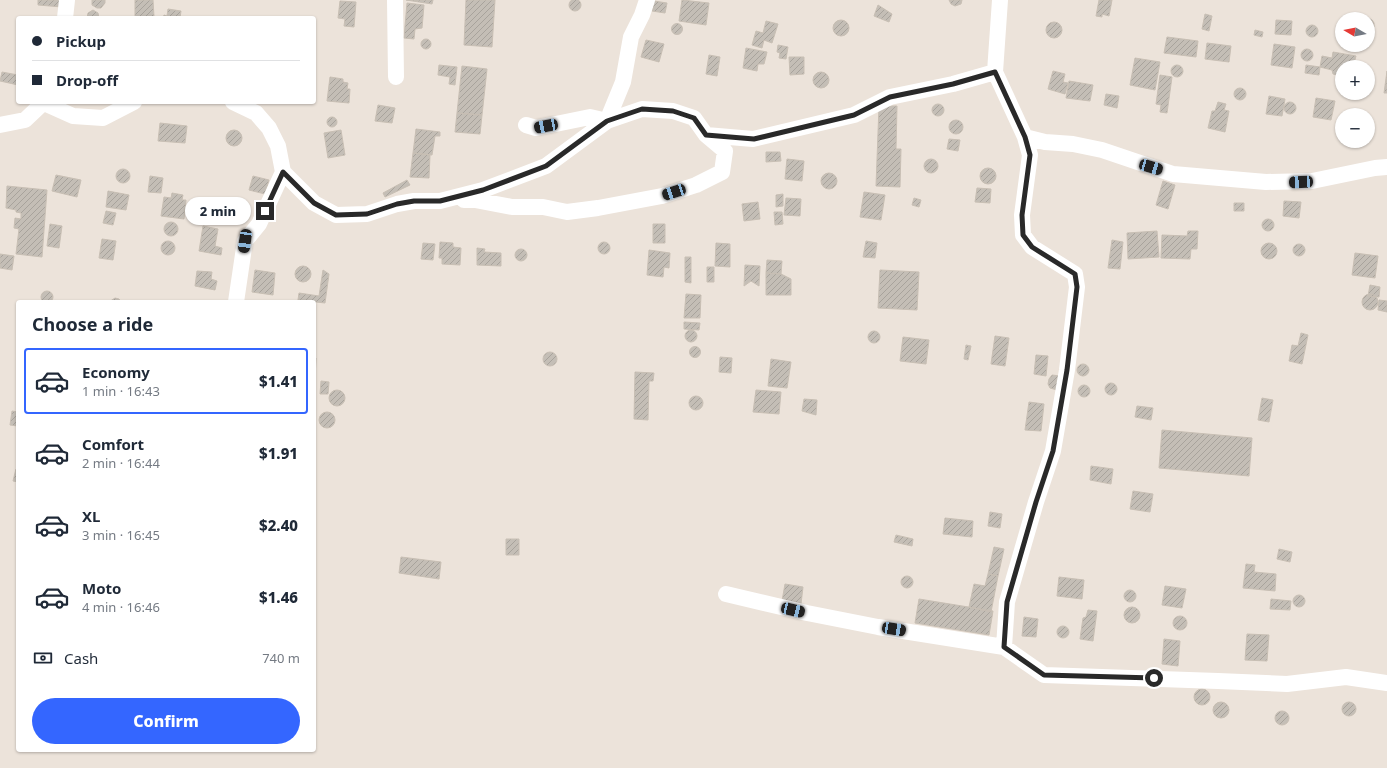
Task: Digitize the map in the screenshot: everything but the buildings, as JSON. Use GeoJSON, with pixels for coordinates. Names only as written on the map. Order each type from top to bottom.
{"type":"FeatureCollection","features":[{"type":"Feature","properties":{"kind":"street"},"geometry":{"type":"LineString","coordinates":[[65,16],[67,0]]}},
{"type":"Feature","properties":{"kind":"street"},"geometry":{"type":"LineString","coordinates":[[395,0],[396,77]]}},
{"type":"Feature","properties":{"kind":"street"},"geometry":{"type":"LineString","coordinates":[[607,121],[623,82],[630,37],[642,15],[647,0]]}},
{"type":"Feature","properties":{"kind":"street"},"geometry":{"type":"LineString","coordinates":[[1000,0],[995,72],[1025,137],[1030,155],[1022,215],[1023,235],[1032,247],[1075,274],[1077,287],[1067,370],[1053,451],[1036,502],[1007,602],[1004,647]]}},
{"type":"Feature","properties":{"kind":"street"},"geometry":{"type":"LineString","coordinates":[[706,135],[754,139],[854,115],[890,97],[953,84],[995,72]]}},
{"type":"Feature","properties":{"kind":"street"},"geometry":{"type":"LineString","coordinates":[[0,125],[25,120],[42,104]]}},
{"type":"Feature","properties":{"kind":"street"},"geometry":{"type":"LineString","coordinates":[[48,104],[73,116],[103,118],[130,104]]}},
{"type":"Feature","properties":{"kind":"street"},"geometry":{"type":"LineString","coordinates":[[237,104],[256,113],[269,128],[278,146],[283,172],[314,203],[336,215],[367,214],[397,204],[414,201],[440,201],[475,200],[512,207],[543,207],[567,212],[598,208],[662,196],[696,184],[722,172],[725,151],[706,135],[694,118],[673,111],[642,109],[607,121],[546,166],[483,190],[440,201]]}},
{"type":"Feature","properties":{"kind":"street"},"geometry":{"type":"LineString","coordinates":[[526,125],[536,128],[590,117],[607,121]]}},
{"type":"Feature","properties":{"kind":"street"},"geometry":{"type":"LineString","coordinates":[[1025,137],[1045,142],[1073,144],[1102,150],[1173,174],[1266,182],[1312,181],[1375,168],[1387,167]]}},
{"type":"Feature","properties":{"kind":"street"},"geometry":{"type":"LineString","coordinates":[[236,300],[245,241],[259,224],[283,172]]}},
{"type":"Feature","properties":{"kind":"street"},"geometry":{"type":"LineString","coordinates":[[726,594],[807,613],[878,627],[1004,647],[1044,675],[1218,680],[1287,684],[1346,677],[1387,683]]}},
{"type":"Feature","properties":{"kind":"route"},"geometry":{"type":"LineString","coordinates":[[265,211],[283,172],[314,203],[336,215],[367,214],[397,204],[414,201],[440,201],[483,190],[546,166],[607,121],[642,109],[673,111],[694,118],[706,135],[754,139],[854,115],[890,97],[953,84],[995,72],[1025,137],[1030,155],[1022,215],[1023,235],[1032,247],[1075,274],[1077,287],[1067,370],[1053,451],[1036,502],[1007,602],[1004,647],[1044,675],[1154,678]]}}]}
